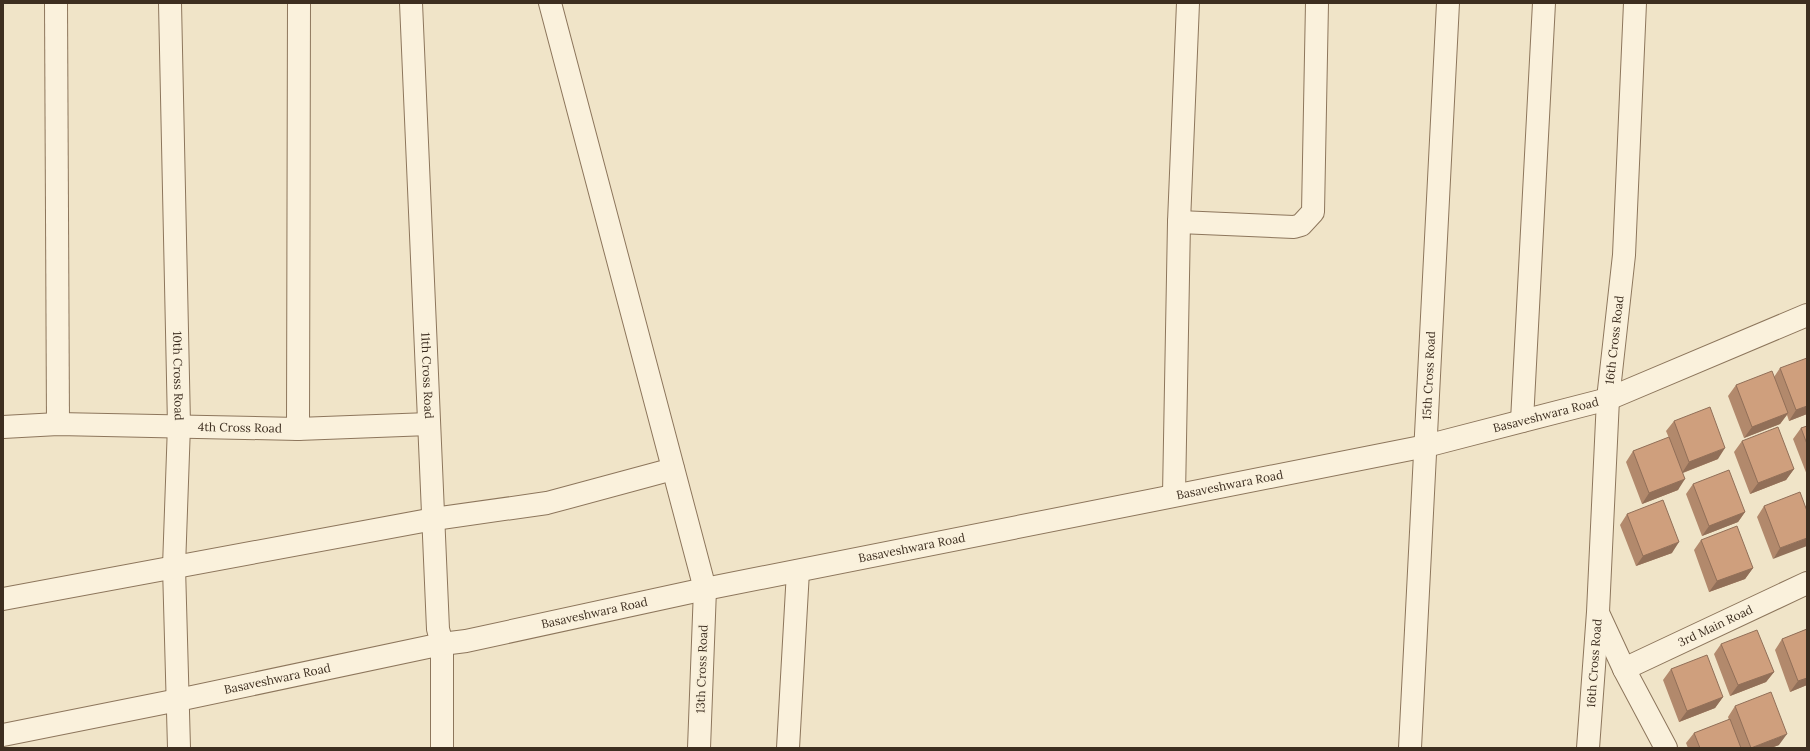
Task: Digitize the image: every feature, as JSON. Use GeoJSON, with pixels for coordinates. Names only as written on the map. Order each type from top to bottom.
{"type":"FeatureCollection","features":[{"type":"Feature","properties":{"kind":"street"},"geometry":{"type":"LineString","coordinates":[[56,3],[58,424]]}},
{"type":"Feature","properties":{"kind":"street","name":"10th Cross Road"},"geometry":{"type":"LineString","coordinates":[[170,3],[179,425],[174,567],[179,748]]}},
{"type":"Feature","properties":{"kind":"street"},"geometry":{"type":"LineString","coordinates":[[298,429],[299,3]]}},
{"type":"Feature","properties":{"kind":"street","name":"11th Cross Road"},"geometry":{"type":"LineString","coordinates":[[411,3],[438,629],[442,644],[442,748]]}},
{"type":"Feature","properties":{"kind":"street","name":"13th Cross Road"},"geometry":{"type":"LineString","coordinates":[[550,3],[705,589],[699,748]]}},
{"type":"Feature","properties":{"kind":"street"},"geometry":{"type":"LineString","coordinates":[[1174,495],[1179,222],[1188,3]]}},
{"type":"Feature","properties":{"kind":"street"},"geometry":{"type":"LineString","coordinates":[[1179,222],[1294,227],[1301,225],[1313,212],[1317,3]]}},
{"type":"Feature","properties":{"kind":"street","name":"15th Cross Road"},"geometry":{"type":"LineString","coordinates":[[1410,748],[1448,3]]}},
{"type":"Feature","properties":{"kind":"street"},"geometry":{"type":"LineString","coordinates":[[1522,421],[1544,3]]}},
{"type":"Feature","properties":{"kind":"street","name":"16th Cross Road"},"geometry":{"type":"LineString","coordinates":[[1588,748],[1598,612],[1608,398],[1624,255],[1635,3]]}},
{"type":"Feature","properties":{"kind":"street","name":"Basaveshwara Road"},"geometry":{"type":"LineString","coordinates":[[3,735],[178,700],[442,644],[466,641],[705,589],[1426,446],[1608,398],[1807,315]]}},
{"type":"Feature","properties":{"kind":"street","name":"4th Cross Road"},"geometry":{"type":"LineString","coordinates":[[3,427],[58,424],[179,425],[298,429],[429,424]]}},
{"type":"Feature","properties":{"kind":"street"},"geometry":{"type":"LineString","coordinates":[[3,599],[434,519],[547,502],[673,469]]}},
{"type":"Feature","properties":{"kind":"street"},"geometry":{"type":"LineString","coordinates":[[788,748],[798,571]]}},
{"type":"Feature","properties":{"kind":"street","name":"3rd Main Road"},"geometry":{"type":"LineString","coordinates":[[1624,669],[1807,583]]}},
{"type":"Feature","properties":{"kind":"street"},"geometry":{"type":"LineString","coordinates":[[1598,612],[1624,669],[1666,748]]}},
{"type":"Feature","properties":{"kind":"building"},"geometry":{"type":"Polygon","coordinates":[[[1807,358],[1807,406],[1796,410],[1780,368],[1807,358]]]}},
{"type":"Feature","properties":{"kind":"building"},"geometry":{"type":"Polygon","coordinates":[[[1772,371],[1788,413],[1752,427],[1736,385],[1772,371]]]}},
{"type":"Feature","properties":{"kind":"building"},"geometry":{"type":"Polygon","coordinates":[[[1710,407],[1725,448],[1689,462],[1674,421],[1710,407]]]}},
{"type":"Feature","properties":{"kind":"building"},"geometry":{"type":"Polygon","coordinates":[[[1807,426],[1807,444],[1801,428],[1807,426]]]}},
{"type":"Feature","properties":{"kind":"building"},"geometry":{"type":"Polygon","coordinates":[[[1778,427],[1794,469],[1758,483],[1742,441],[1778,427]]]}},
{"type":"Feature","properties":{"kind":"building"},"geometry":{"type":"Polygon","coordinates":[[[1669,437],[1685,479],[1649,493],[1633,451],[1669,437]]]}},
{"type":"Feature","properties":{"kind":"building"},"geometry":{"type":"Polygon","coordinates":[[[1729,470],[1745,512],[1709,526],[1693,484],[1729,470]]]}},
{"type":"Feature","properties":{"kind":"building"},"geometry":{"type":"Polygon","coordinates":[[[1800,492],[1807,511],[1807,538],[1780,548],[1764,506],[1800,492]]]}},
{"type":"Feature","properties":{"kind":"building"},"geometry":{"type":"Polygon","coordinates":[[[1663,500],[1679,542],[1643,556],[1627,514],[1663,500]]]}},
{"type":"Feature","properties":{"kind":"building"},"geometry":{"type":"Polygon","coordinates":[[[1737,526],[1753,568],[1717,581],[1701,540],[1737,526]]]}},
{"type":"Feature","properties":{"kind":"building"},"geometry":{"type":"Polygon","coordinates":[[[1807,629],[1807,678],[1798,681],[1782,639],[1807,629]]]}},
{"type":"Feature","properties":{"kind":"building"},"geometry":{"type":"Polygon","coordinates":[[[1757,630],[1774,672],[1738,685],[1721,644],[1757,630]]]}},
{"type":"Feature","properties":{"kind":"building"},"geometry":{"type":"Polygon","coordinates":[[[1707,655],[1723,697],[1687,711],[1671,669],[1707,655]]]}},
{"type":"Feature","properties":{"kind":"building"},"geometry":{"type":"Polygon","coordinates":[[[1771,692],[1787,734],[1751,748],[1735,706],[1771,692]]]}},
{"type":"Feature","properties":{"kind":"building"},"geometry":{"type":"Polygon","coordinates":[[[1730,719],[1741,748],[1700,748],[1694,733],[1730,719]]]}}]}
